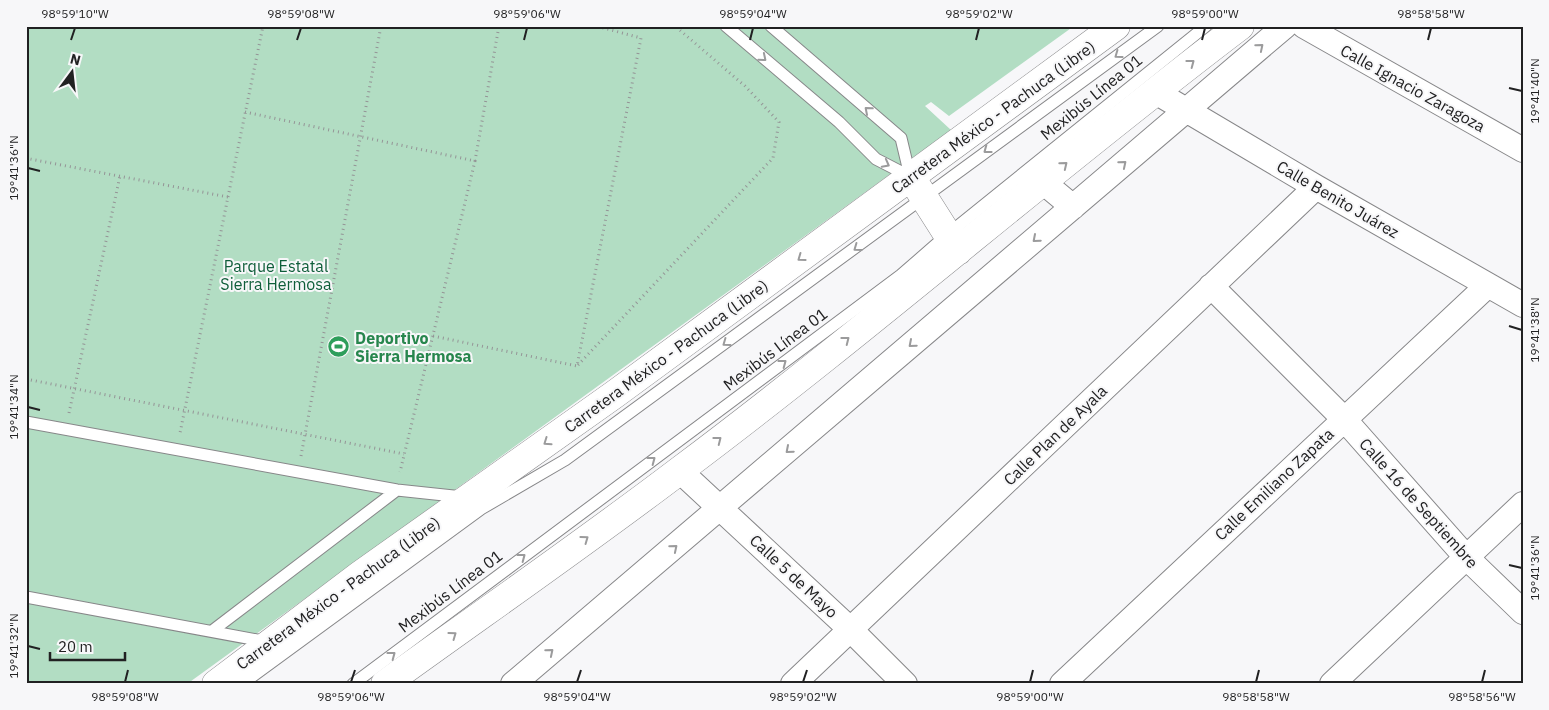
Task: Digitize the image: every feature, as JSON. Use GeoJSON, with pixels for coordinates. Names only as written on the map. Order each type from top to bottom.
{"type":"FeatureCollection","features":[{"type":"Feature","properties":{"kind":"main road","name":"Carretera México - Pachuca (Libre)"},"geometry":{"type":"LineString","coordinates":[[216,684],[269,642],[467,498],[615,394],[918,188],[1116,26]]}},
{"type":"Feature","properties":{"kind":"main road"},"geometry":{"type":"LineString","coordinates":[[385,684],[680,471],[953,242],[1043,182],[1154,91],[1240,26]]}},
{"type":"Feature","properties":{"kind":"main road"},"geometry":{"type":"LineString","coordinates":[[918,188],[953,242]]}},
{"type":"Feature","properties":{"kind":"street"},"geometry":{"type":"LineString","coordinates":[[513,684],[722,508],[1285,26]]}},
{"type":"Feature","properties":{"kind":"street","name":"Calle Ignacio Zaragoza"},"geometry":{"type":"LineString","coordinates":[[1304,26],[1523,150]]}},
{"type":"Feature","properties":{"kind":"street","name":"Calle Benito Juárez"},"geometry":{"type":"LineString","coordinates":[[1154,91],[1487,286],[1523,304]]}},
{"type":"Feature","properties":{"kind":"street"},"geometry":{"type":"LineString","coordinates":[[1043,182],[1073,207]]}},
{"type":"Feature","properties":{"kind":"street","name":"Calle Plan de Ayala"},"geometry":{"type":"LineString","coordinates":[[793,684],[1316,187]]}},
{"type":"Feature","properties":{"kind":"street","name":"Calle 16 de Septiembre"},"geometry":{"type":"LineString","coordinates":[[1211,286],[1344,420],[1466,557],[1523,612]]}},
{"type":"Feature","properties":{"kind":"street","name":"Calle Emiliano Zapata"},"geometry":{"type":"LineString","coordinates":[[1062,684],[1487,286]]}},
{"type":"Feature","properties":{"kind":"street","name":"Calle 5 de Mayo"},"geometry":{"type":"LineString","coordinates":[[680,471],[722,508],[851,630],[904,684]]}},
{"type":"Feature","properties":{"kind":"street"},"geometry":{"type":"LineString","coordinates":[[1332,684],[1523,504]]}},
{"type":"Feature","properties":{"kind":"lane"},"geometry":{"type":"LineString","coordinates":[[726,26],[839,122],[876,159],[918,188]]}},
{"type":"Feature","properties":{"kind":"lane"},"geometry":{"type":"LineString","coordinates":[[771,26],[901,138],[918,188]]}},
{"type":"Feature","properties":{"kind":"lane","name":"Mexibús Línea 01"},"geometry":{"type":"LineString","coordinates":[[242,684],[481,509],[565,460],[918,188],[1158,26]]}},
{"type":"Feature","properties":{"kind":"lane","name":"Mexibús Línea 01"},"geometry":{"type":"LineString","coordinates":[[353,684],[893,281],[953,242],[1206,26]]}},
{"type":"Feature","properties":{"kind":"lane"},"geometry":{"type":"LineString","coordinates":[[26,422],[397,490],[467,498]]}},
{"type":"Feature","properties":{"kind":"lane"},"geometry":{"type":"LineString","coordinates":[[212,632],[397,490]]}},
{"type":"Feature","properties":{"kind":"lane"},"geometry":{"type":"LineString","coordinates":[[26,597],[269,642]]}},
{"type":"Feature","properties":{"kind":"path"},"geometry":{"type":"LineString","coordinates":[[178,450],[264,26]]}},
{"type":"Feature","properties":{"kind":"path"},"geometry":{"type":"LineString","coordinates":[[298,472],[381,26]]}},
{"type":"Feature","properties":{"kind":"path"},"geometry":{"type":"LineString","coordinates":[[397,490],[475,161],[499,26]]}},
{"type":"Feature","properties":{"kind":"path"},"geometry":{"type":"LineString","coordinates":[[577,366],[641,38],[596,26]]}},
{"type":"Feature","properties":{"kind":"path"},"geometry":{"type":"LineString","coordinates":[[577,366],[773,158],[779,122],[745,86],[675,26]]}},
{"type":"Feature","properties":{"kind":"path"},"geometry":{"type":"LineString","coordinates":[[246,112],[475,161]]}},
{"type":"Feature","properties":{"kind":"path"},"geometry":{"type":"LineString","coordinates":[[26,161],[120,176],[228,197]]}},
{"type":"Feature","properties":{"kind":"path"},"geometry":{"type":"LineString","coordinates":[[66,430],[73,388],[120,176]]}},
{"type":"Feature","properties":{"kind":"path"},"geometry":{"type":"LineString","coordinates":[[433,336],[577,366]]}},
{"type":"Feature","properties":{"kind":"path"},"geometry":{"type":"LineString","coordinates":[[26,379],[404,454]]}},
{"type":"Feature","properties":{"kind":"green space","name":"Deportivo Sierra Hermosa"},"geometry":{"type":"Polygon","coordinates":[[[26,26],[1074,26],[949,116],[931,102],[925,106],[951,130],[187,684],[26,684],[26,26]]]}},
{"type":"Feature","properties":{"kind":"place","name":"Deportivo Sierra Hermosa"},"geometry":{"type":"Point","coordinates":[339,347]}},
{"type":"Feature","properties":{"kind":"park label","name":"Parque Estatal Sierra Hermosa"},"geometry":{"type":"Point","coordinates":[276,275]}}]}
